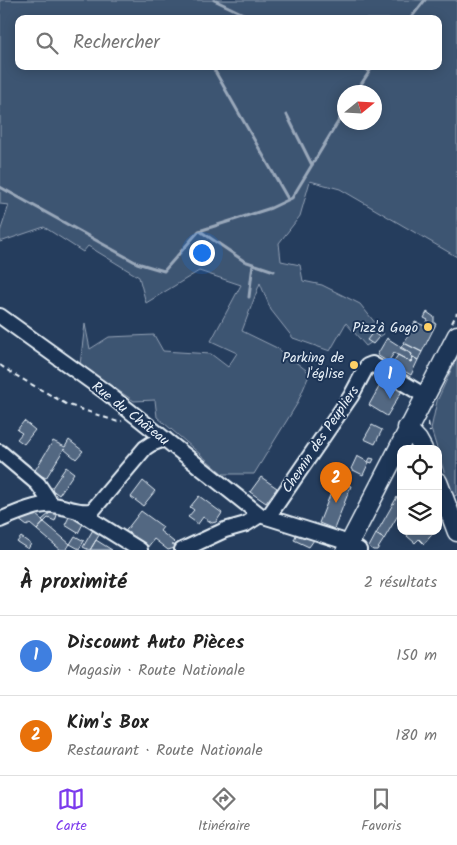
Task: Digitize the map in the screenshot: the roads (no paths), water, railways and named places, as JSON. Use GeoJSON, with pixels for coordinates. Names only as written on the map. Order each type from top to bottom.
{"type":"FeatureCollection","features":[{"type":"Feature","properties":{"kind":"main road"},"geometry":{"type":"LineString","coordinates":[[351,548],[407,428],[457,335]]}},
{"type":"Feature","properties":{"kind":"main road"},"geometry":{"type":"LineString","coordinates":[[407,428],[418,440],[427,443]]}},
{"type":"Feature","properties":{"kind":"main road"},"geometry":{"type":"LineString","coordinates":[[441,490],[457,532]]}},
{"type":"Feature","properties":{"kind":"street","name":"Rue du Château"},"geometry":{"type":"LineString","coordinates":[[0,316],[136,416],[264,516],[351,548]]}},
{"type":"Feature","properties":{"kind":"street","name":"Chemin des Peupliers"},"geometry":{"type":"LineString","coordinates":[[264,516],[352,396],[367,366],[372,364],[425,396]]}},
{"type":"Feature","properties":{"kind":"street"},"geometry":{"type":"LineString","coordinates":[[79,512],[92,511],[144,448],[165,439]]}},
{"type":"Feature","properties":{"kind":"street"},"geometry":{"type":"LineString","coordinates":[[0,452],[38,484],[52,505]]}},
{"type":"Feature","properties":{"kind":"street"},"geometry":{"type":"LineString","coordinates":[[0,520],[31,508],[52,505],[79,512],[140,550]]}},
{"type":"Feature","properties":{"kind":"street"},"geometry":{"type":"LineString","coordinates":[[182,550],[225,530],[264,516]]}},
{"type":"Feature","properties":{"kind":"waterway"},"geometry":{"type":"LineString","coordinates":[[214,0],[246,15]]}},
{"type":"Feature","properties":{"kind":"waterway"},"geometry":{"type":"LineString","coordinates":[[413,15],[425,0]]}},
{"type":"Feature","properties":{"kind":"waterway"},"geometry":{"type":"LineString","coordinates":[[214,70],[288,199]]}},
{"type":"Feature","properties":{"kind":"waterway"},"geometry":{"type":"LineString","coordinates":[[361,85],[370,70]]}},
{"type":"Feature","properties":{"kind":"waterway"},"geometry":{"type":"LineString","coordinates":[[287,115],[312,165]]}},
{"type":"Feature","properties":{"kind":"waterway"},"geometry":{"type":"LineString","coordinates":[[0,187],[137,263],[164,271],[199,231],[271,208],[292,198],[337,124]]}},
{"type":"Feature","properties":{"kind":"waterway"},"geometry":{"type":"LineString","coordinates":[[200,231],[244,261],[274,271]]}},
{"type":"Feature","properties":{"kind":"waterway"},"geometry":{"type":"LineString","coordinates":[[249,297],[253,264]]}},
{"type":"Feature","properties":{"kind":"place","name":"Pizz'à Gogo"},"geometry":{"type":"Point","coordinates":[428,327]}},
{"type":"Feature","properties":{"kind":"place","name":"Parking de l'église"},"geometry":{"type":"Point","coordinates":[354,365]}},
{"type":"Feature","properties":{"kind":"place","name":"Discount Auto Pièces"},"geometry":{"type":"Point","coordinates":[390,399]}},
{"type":"Feature","properties":{"kind":"place","name":"Kim's Box"},"geometry":{"type":"Point","coordinates":[336,503]}}]}
